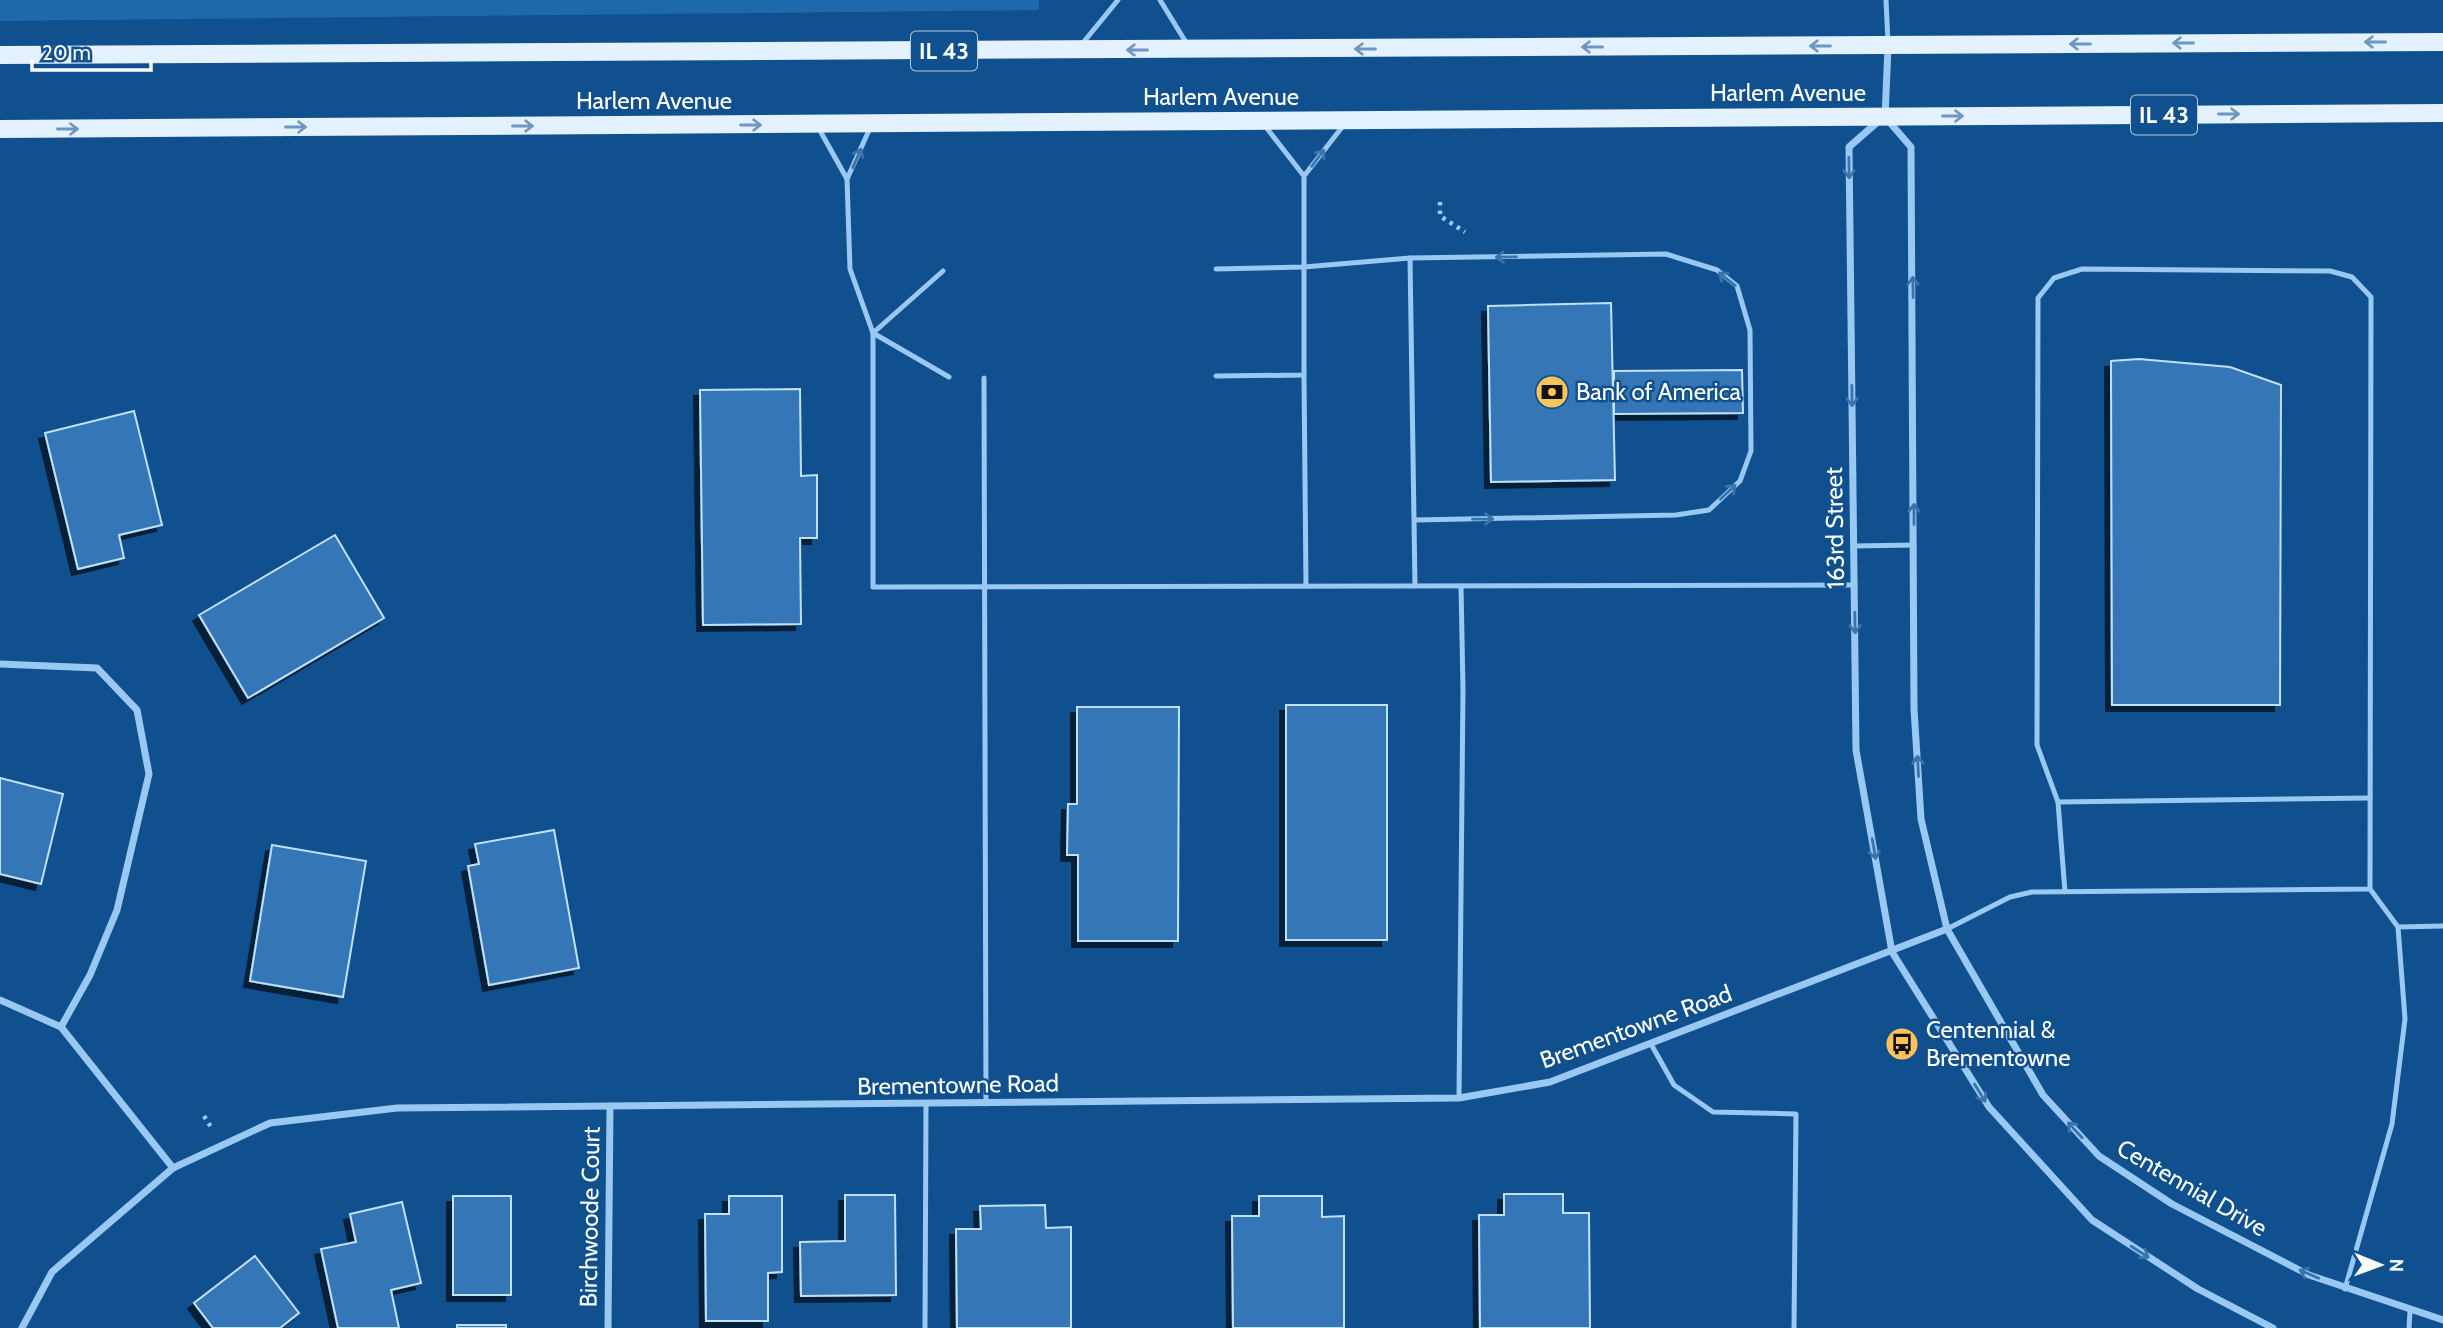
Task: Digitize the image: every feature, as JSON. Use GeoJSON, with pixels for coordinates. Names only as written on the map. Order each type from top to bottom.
{"type":"FeatureCollection","features":[{"type":"Feature","properties":{"kind":"main road","name":"Harlem Avenue"},"geometry":{"type":"LineString","coordinates":[[0,55],[2443,42]]}},
{"type":"Feature","properties":{"kind":"main road","name":"Harlem Avenue"},"geometry":{"type":"LineString","coordinates":[[0,129],[2443,113]]}},
{"type":"Feature","properties":{"kind":"street"},"geometry":{"type":"LineString","coordinates":[[1888,46],[1885,117],[1911,147],[1914,709],[1921,819],[1947,929]]}},
{"type":"Feature","properties":{"kind":"street","name":"163rd Street"},"geometry":{"type":"LineString","coordinates":[[1885,117],[1849,147],[1856,750],[1892,952]]}},
{"type":"Feature","properties":{"kind":"street"},"geometry":{"type":"LineString","coordinates":[[0,664],[97,668],[137,710],[149,774],[117,910],[90,975],[61,1027]]}},
{"type":"Feature","properties":{"kind":"street","name":"Brementowne Road"},"geometry":{"type":"LineString","coordinates":[[22,1328],[52,1272],[173,1168],[270,1123],[397,1108],[1459,1098],[1550,1082],[1947,929]]}},
{"type":"Feature","properties":{"kind":"street","name":"Centennial Drive"},"geometry":{"type":"LineString","coordinates":[[1947,929],[2043,1095],[2099,1156],[2172,1204],[2309,1275],[2443,1320]]}},
{"type":"Feature","properties":{"kind":"street"},"geometry":{"type":"LineString","coordinates":[[1892,952],[1989,1107],[2092,1220],[2198,1289],[2273,1328]]}},
{"type":"Feature","properties":{"kind":"street"},"geometry":{"type":"LineString","coordinates":[[0,1000],[61,1027],[173,1168]]}},
{"type":"Feature","properties":{"kind":"street","name":"Birchwoode Court"},"geometry":{"type":"LineString","coordinates":[[608,1328],[610,1106]]}},
{"type":"Feature","properties":{"kind":"lane"},"geometry":{"type":"LineString","coordinates":[[1077,50],[1118,0]]}},
{"type":"Feature","properties":{"kind":"lane"},"geometry":{"type":"LineString","coordinates":[[1160,0],[1191,50]]}},
{"type":"Feature","properties":{"kind":"lane"},"geometry":{"type":"LineString","coordinates":[[1886,0],[1888,46]]}},
{"type":"Feature","properties":{"kind":"lane"},"geometry":{"type":"LineString","coordinates":[[1261,121],[1304,176]]}},
{"type":"Feature","properties":{"kind":"lane"},"geometry":{"type":"LineString","coordinates":[[1306,586],[1304,176],[1347,121]]}},
{"type":"Feature","properties":{"kind":"lane"},"geometry":{"type":"LineString","coordinates":[[816,124],[847,180]]}},
{"type":"Feature","properties":{"kind":"lane"},"geometry":{"type":"LineString","coordinates":[[872,124],[847,180],[850,269],[873,333],[873,587],[1855,585]]}},
{"type":"Feature","properties":{"kind":"lane"},"geometry":{"type":"LineString","coordinates":[[1216,270],[1304,267],[1410,258],[1666,254],[1717,270],[1737,286],[1750,330],[1751,451],[1740,481],[1709,510],[1676,515],[1415,520]]}},
{"type":"Feature","properties":{"kind":"lane"},"geometry":{"type":"LineString","coordinates":[[1410,258],[1415,586]]}},
{"type":"Feature","properties":{"kind":"lane"},"geometry":{"type":"LineString","coordinates":[[2065,891],[2058,802],[2037,745],[2038,298],[2054,278],[2082,269],[2330,271],[2352,277],[2371,298],[2370,889],[2398,928],[2405,1019],[2392,1124],[2345,1289]]}},
{"type":"Feature","properties":{"kind":"lane"},"geometry":{"type":"LineString","coordinates":[[873,333],[943,271]]}},
{"type":"Feature","properties":{"kind":"lane"},"geometry":{"type":"LineString","coordinates":[[873,333],[949,377]]}},
{"type":"Feature","properties":{"kind":"lane"},"geometry":{"type":"LineString","coordinates":[[1216,376],[1304,375]]}},
{"type":"Feature","properties":{"kind":"lane"},"geometry":{"type":"LineString","coordinates":[[984,377],[986,1104]]}},
{"type":"Feature","properties":{"kind":"lane"},"geometry":{"type":"LineString","coordinates":[[1854,546],[1914,545]]}},
{"type":"Feature","properties":{"kind":"lane"},"geometry":{"type":"LineString","coordinates":[[1459,1098],[1463,704],[1461,586]]}},
{"type":"Feature","properties":{"kind":"lane"},"geometry":{"type":"LineString","coordinates":[[2058,802],[2370,798]]}},
{"type":"Feature","properties":{"kind":"lane"},"geometry":{"type":"LineString","coordinates":[[1947,929],[2010,897],[2032,892],[2370,889]]}},
{"type":"Feature","properties":{"kind":"lane"},"geometry":{"type":"LineString","coordinates":[[2398,928],[2443,926]]}},
{"type":"Feature","properties":{"kind":"lane"},"geometry":{"type":"LineString","coordinates":[[1651,1044],[1674,1085],[1713,1112],[1796,1114],[1794,1328]]}},
{"type":"Feature","properties":{"kind":"lane"},"geometry":{"type":"LineString","coordinates":[[925,1328],[926,1105]]}},
{"type":"Feature","properties":{"kind":"lane"},"geometry":{"type":"LineString","coordinates":[[2409,1328],[2410,1311]]}},
{"type":"Feature","properties":{"kind":"path"},"geometry":{"type":"LineString","coordinates":[[1440,202],[1440,216],[1472,236]]}},
{"type":"Feature","properties":{"kind":"shaded area"},"geometry":{"type":"Polygon","coordinates":[[[0,0],[1039,0],[1039,10],[0,21],[0,0]]]}},
{"type":"Feature","properties":{"kind":"building","name":"Bank of America"},"geometry":{"type":"Polygon","coordinates":[[[1611,303],[1615,480],[1491,482],[1488,306],[1611,303]]]}},
{"type":"Feature","properties":{"kind":"building"},"geometry":{"type":"Polygon","coordinates":[[[2139,359],[2230,367],[2281,385],[2280,705],[2112,705],[2111,361],[2139,359]]]}},
{"type":"Feature","properties":{"kind":"building"},"geometry":{"type":"Polygon","coordinates":[[[1742,370],[1743,413],[1614,414],[1614,371],[1742,370]]]}},
{"type":"Feature","properties":{"kind":"building"},"geometry":{"type":"Polygon","coordinates":[[[800,389],[801,476],[817,475],[817,538],[800,538],[801,624],[703,625],[700,390],[800,389]]]}},
{"type":"Feature","properties":{"kind":"building"},"geometry":{"type":"Polygon","coordinates":[[[134,411],[162,525],[119,535],[124,558],[78,569],[45,433],[134,411]]]}},
{"type":"Feature","properties":{"kind":"building"},"geometry":{"type":"Polygon","coordinates":[[[335,535],[384,618],[248,698],[199,615],[335,535]]]}},
{"type":"Feature","properties":{"kind":"building"},"geometry":{"type":"Polygon","coordinates":[[[1286,705],[1387,705],[1387,940],[1286,940],[1286,705]]]}},
{"type":"Feature","properties":{"kind":"building"},"geometry":{"type":"Polygon","coordinates":[[[1077,707],[1179,707],[1178,941],[1078,941],[1078,855],[1067,855],[1068,804],[1077,804],[1077,707]]]}},
{"type":"Feature","properties":{"kind":"building"},"geometry":{"type":"Polygon","coordinates":[[[0,778],[63,794],[41,884],[0,874],[0,778]]]}},
{"type":"Feature","properties":{"kind":"building"},"geometry":{"type":"Polygon","coordinates":[[[554,830],[579,968],[489,985],[468,866],[479,864],[475,844],[554,830]]]}},
{"type":"Feature","properties":{"kind":"building"},"geometry":{"type":"Polygon","coordinates":[[[272,845],[366,861],[343,997],[250,981],[272,845]]]}},
{"type":"Feature","properties":{"kind":"building"},"geometry":{"type":"Polygon","coordinates":[[[1504,1194],[1563,1194],[1563,1213],[1589,1213],[1590,1328],[1480,1328],[1479,1215],[1504,1215],[1504,1194]]]}},
{"type":"Feature","properties":{"kind":"building"},"geometry":{"type":"Polygon","coordinates":[[[845,1195],[895,1195],[896,1295],[801,1296],[800,1242],[845,1241],[845,1195]]]}},
{"type":"Feature","properties":{"kind":"building"},"geometry":{"type":"Polygon","coordinates":[[[453,1196],[511,1196],[511,1295],[453,1295],[453,1196]]]}},
{"type":"Feature","properties":{"kind":"building"},"geometry":{"type":"Polygon","coordinates":[[[729,1196],[782,1196],[782,1272],[768,1273],[768,1321],[706,1321],[705,1214],[729,1214],[729,1196]]]}},
{"type":"Feature","properties":{"kind":"building"},"geometry":{"type":"Polygon","coordinates":[[[1259,1196],[1322,1196],[1322,1217],[1344,1216],[1344,1328],[1233,1328],[1232,1216],[1259,1216],[1259,1196]]]}},
{"type":"Feature","properties":{"kind":"building"},"geometry":{"type":"Polygon","coordinates":[[[402,1202],[421,1283],[391,1290],[399,1328],[338,1328],[321,1249],[356,1242],[350,1214],[402,1202]]]}},
{"type":"Feature","properties":{"kind":"building"},"geometry":{"type":"Polygon","coordinates":[[[1045,1205],[1046,1228],[1071,1227],[1071,1328],[957,1328],[956,1229],[981,1229],[980,1206],[1045,1205]]]}},
{"type":"Feature","properties":{"kind":"building"},"geometry":{"type":"Polygon","coordinates":[[[255,1256],[299,1313],[280,1328],[213,1328],[194,1303],[255,1256]]]}},
{"type":"Feature","properties":{"kind":"building"},"geometry":{"type":"Polygon","coordinates":[[[457,1325],[506,1325],[506,1328],[457,1328],[457,1325]]]}},
{"type":"Feature","properties":{"kind":"place","name":"Bank of America"},"geometry":{"type":"Point","coordinates":[1552,392]}},
{"type":"Feature","properties":{"kind":"place","name":"Centennial & Brementowne"},"geometry":{"type":"Point","coordinates":[1902,1044]}}]}
